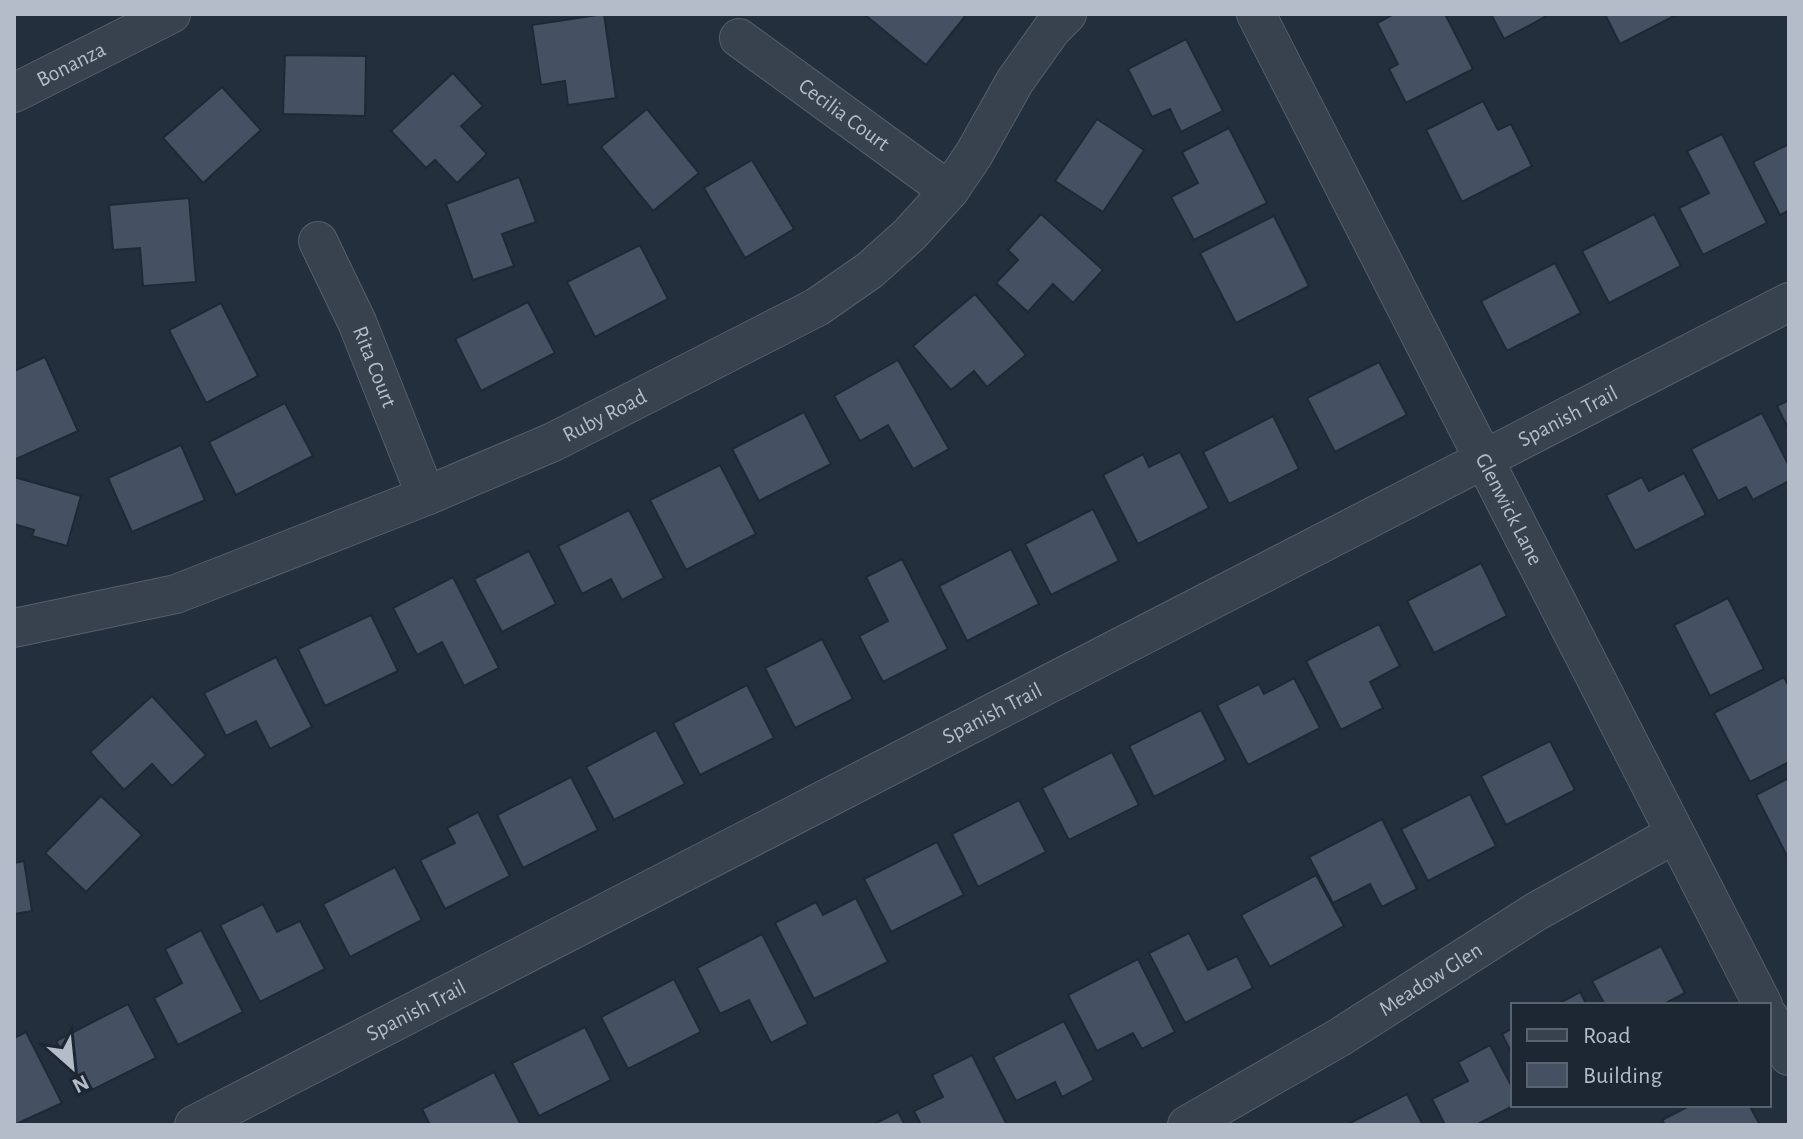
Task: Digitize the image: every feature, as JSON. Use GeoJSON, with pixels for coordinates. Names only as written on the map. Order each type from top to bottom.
{"type":"FeatureCollection","features":[{"type":"Feature","properties":{"kind":"street","name":"Bonanza"},"geometry":{"type":"LineString","coordinates":[[14,93],[171,14]]}},
{"type":"Feature","properties":{"kind":"street","name":"Ruby Road"},"geometry":{"type":"LineString","coordinates":[[14,628],[176,594],[426,496],[553,442],[817,307],[870,270],[910,234],[949,191],[974,154],[1015,81],[1052,29],[1067,14]]}},
{"type":"Feature","properties":{"kind":"street","name":"Glenwick Lane"},"geometry":{"type":"LineString","coordinates":[[1256,14],[1762,1003]]}},
{"type":"Feature","properties":{"kind":"street","name":"Cecilia Court"},"geometry":{"type":"LineString","coordinates":[[739,38],[949,191]]}},
{"type":"Feature","properties":{"kind":"street","name":"Rita Court"},"geometry":{"type":"LineString","coordinates":[[318,241],[357,322],[426,496]]}},
{"type":"Feature","properties":{"kind":"street","name":"Spanish Trail"},"geometry":{"type":"LineString","coordinates":[[194,1125],[1789,302]]}},
{"type":"Feature","properties":{"kind":"street","name":"Meadow Glen"},"geometry":{"type":"LineString","coordinates":[[1187,1125],[1340,1037],[1537,911],[1675,834]]}},
{"type":"Feature","properties":{"kind":"street"},"geometry":{"type":"LineString","coordinates":[[1771,1021],[1789,1056]]}},
{"type":"Feature","properties":{"kind":"building"},"geometry":{"type":"Polygon","coordinates":[[[604,14],[616,98],[568,105],[565,81],[541,85],[532,25],[604,14]]]}},
{"type":"Feature","properties":{"kind":"building"},"geometry":{"type":"Polygon","coordinates":[[[864,14],[967,14],[926,65],[864,14]]]}},
{"type":"Feature","properties":{"kind":"building"},"geometry":{"type":"Polygon","coordinates":[[[1394,14],[1445,14],[1473,69],[1406,103],[1389,69],[1398,64],[1377,23],[1394,14]]]}},
{"type":"Feature","properties":{"kind":"building"},"geometry":{"type":"Polygon","coordinates":[[[1491,14],[1543,14],[1545,17],[1504,39],[1491,14]]]}},
{"type":"Feature","properties":{"kind":"building"},"geometry":{"type":"Polygon","coordinates":[[[1605,14],[1678,14],[1620,44],[1605,14]]]}},
{"type":"Feature","properties":{"kind":"building"},"geometry":{"type":"Polygon","coordinates":[[[1186,39],[1223,111],[1181,132],[1170,109],[1152,117],[1128,69],[1186,39]]]}},
{"type":"Feature","properties":{"kind":"building"},"geometry":{"type":"Polygon","coordinates":[[[285,55],[366,56],[365,116],[283,114],[285,55]]]}},
{"type":"Feature","properties":{"kind":"building"},"geometry":{"type":"Polygon","coordinates":[[[453,73],[483,106],[461,126],[487,154],[457,183],[435,160],[426,168],[391,131],[453,73]]]}},
{"type":"Feature","properties":{"kind":"building"},"geometry":{"type":"Polygon","coordinates":[[[222,87],[261,130],[203,183],[163,138],[222,87]]]}},
{"type":"Feature","properties":{"kind":"building"},"geometry":{"type":"Polygon","coordinates":[[[1483,101],[1498,130],[1511,124],[1532,166],[1462,202],[1426,130],[1483,101]]]}},
{"type":"Feature","properties":{"kind":"building"},"geometry":{"type":"Polygon","coordinates":[[[647,109],[699,173],[653,211],[601,147],[647,109]]]}},
{"type":"Feature","properties":{"kind":"building"},"geometry":{"type":"Polygon","coordinates":[[[1097,119],[1144,150],[1103,212],[1055,181],[1097,119]]]}},
{"type":"Feature","properties":{"kind":"building"},"geometry":{"type":"Polygon","coordinates":[[[1229,128],[1267,203],[1194,240],[1171,197],[1198,183],[1182,152],[1229,128]]]}},
{"type":"Feature","properties":{"kind":"building"},"geometry":{"type":"Polygon","coordinates":[[[1722,134],[1767,223],[1703,255],[1679,208],[1709,193],[1687,151],[1722,134]]]}},
{"type":"Feature","properties":{"kind":"building"},"geometry":{"type":"Polygon","coordinates":[[[1789,144],[1789,210],[1780,215],[1753,162],[1789,144]]]}},
{"type":"Feature","properties":{"kind":"building"},"geometry":{"type":"Polygon","coordinates":[[[752,160],[794,229],[745,258],[704,188],[752,160]]]}},
{"type":"Feature","properties":{"kind":"building"},"geometry":{"type":"Polygon","coordinates":[[[519,177],[536,222],[502,234],[514,266],[473,280],[446,204],[519,177]]]}},
{"type":"Feature","properties":{"kind":"building"},"geometry":{"type":"Polygon","coordinates":[[[189,198],[196,282],[143,286],[140,248],[113,250],[109,205],[189,198]]]}},
{"type":"Feature","properties":{"kind":"building"},"geometry":{"type":"Polygon","coordinates":[[[1041,214],[1103,270],[1073,303],[1053,284],[1028,312],[996,283],[1018,260],[1008,250],[1041,214]]]}},
{"type":"Feature","properties":{"kind":"building"},"geometry":{"type":"Polygon","coordinates":[[[1654,214],[1681,266],[1609,303],[1582,251],[1654,214]]]}},
{"type":"Feature","properties":{"kind":"building"},"geometry":{"type":"Polygon","coordinates":[[[1274,216],[1309,286],[1236,323],[1200,253],[1274,216]]]}},
{"type":"Feature","properties":{"kind":"building"},"geometry":{"type":"Polygon","coordinates":[[[640,245],[668,299],[595,337],[567,282],[640,245]]]}},
{"type":"Feature","properties":{"kind":"building"},"geometry":{"type":"Polygon","coordinates":[[[1555,263],[1581,313],[1507,351],[1481,301],[1555,263]]]}},
{"type":"Feature","properties":{"kind":"building"},"geometry":{"type":"Polygon","coordinates":[[[975,294],[1026,355],[987,387],[974,371],[951,390],[913,346],[975,294]]]}},
{"type":"Feature","properties":{"kind":"building"},"geometry":{"type":"Polygon","coordinates":[[[528,302],[555,353],[481,391],[455,339],[528,302]]]}},
{"type":"Feature","properties":{"kind":"building"},"geometry":{"type":"Polygon","coordinates":[[[221,303],[258,376],[206,403],[169,330],[221,303]]]}},
{"type":"Feature","properties":{"kind":"building"},"geometry":{"type":"Polygon","coordinates":[[[45,357],[78,431],[14,460],[14,371],[45,357]]]}},
{"type":"Feature","properties":{"kind":"building"},"geometry":{"type":"Polygon","coordinates":[[[898,360],[949,449],[913,469],[888,425],[860,441],[834,396],[898,360]]]}},
{"type":"Feature","properties":{"kind":"building"},"geometry":{"type":"Polygon","coordinates":[[[1379,362],[1407,415],[1335,452],[1307,398],[1379,362]]]}},
{"type":"Feature","properties":{"kind":"building"},"geometry":{"type":"Polygon","coordinates":[[[1789,400],[1789,430],[1777,406],[1789,400]]]}},
{"type":"Feature","properties":{"kind":"building"},"geometry":{"type":"Polygon","coordinates":[[[285,403],[313,456],[236,495],[209,442],[285,403]]]}},
{"type":"Feature","properties":{"kind":"building"},"geometry":{"type":"Polygon","coordinates":[[[804,412],[831,464],[759,501],[732,449],[804,412]]]}},
{"type":"Feature","properties":{"kind":"building"},"geometry":{"type":"Polygon","coordinates":[[[1762,413],[1789,466],[1789,481],[1753,500],[1746,487],[1718,501],[1691,449],[1762,413]]]}},
{"type":"Feature","properties":{"kind":"building"},"geometry":{"type":"Polygon","coordinates":[[[1273,416],[1299,469],[1229,504],[1203,452],[1273,416]]]}},
{"type":"Feature","properties":{"kind":"building"},"geometry":{"type":"Polygon","coordinates":[[[181,445],[205,500],[132,532],[108,478],[181,445]]]}},
{"type":"Feature","properties":{"kind":"building"},"geometry":{"type":"Polygon","coordinates":[[[1180,452],[1209,508],[1138,544],[1103,475],[1143,454],[1149,467],[1180,452]]]}},
{"type":"Feature","properties":{"kind":"building"},"geometry":{"type":"Polygon","coordinates":[[[720,465],[756,534],[686,570],[650,500],[720,465]]]}},
{"type":"Feature","properties":{"kind":"building"},"geometry":{"type":"Polygon","coordinates":[[[1684,473],[1706,515],[1635,551],[1606,495],[1642,477],[1649,491],[1684,473]]]}},
{"type":"Feature","properties":{"kind":"building"},"geometry":{"type":"Polygon","coordinates":[[[14,477],[81,496],[67,546],[32,536],[34,530],[14,524],[14,477]]]}},
{"type":"Feature","properties":{"kind":"building"},"geometry":{"type":"Polygon","coordinates":[[[1093,509],[1119,561],[1051,595],[1025,544],[1093,509]]]}},
{"type":"Feature","properties":{"kind":"building"},"geometry":{"type":"Polygon","coordinates":[[[629,510],[664,578],[622,600],[611,579],[582,594],[558,546],[629,510]]]}},
{"type":"Feature","properties":{"kind":"building"},"geometry":{"type":"Polygon","coordinates":[[[1011,549],[1039,604],[967,641],[939,586],[1011,549]]]}},
{"type":"Feature","properties":{"kind":"building"},"geometry":{"type":"Polygon","coordinates":[[[529,551],[556,604],[502,632],[474,579],[529,551]]]}},
{"type":"Feature","properties":{"kind":"building"},"geometry":{"type":"Polygon","coordinates":[[[902,559],[948,649],[883,682],[859,636],[888,621],[866,577],[902,559]]]}},
{"type":"Feature","properties":{"kind":"building"},"geometry":{"type":"Polygon","coordinates":[[[1481,563],[1507,616],[1434,653],[1407,601],[1481,563]]]}},
{"type":"Feature","properties":{"kind":"building"},"geometry":{"type":"Polygon","coordinates":[[[453,577],[499,668],[464,686],[442,642],[417,655],[393,608],[453,577]]]}},
{"type":"Feature","properties":{"kind":"building"},"geometry":{"type":"Polygon","coordinates":[[[1728,598],[1764,669],[1710,696],[1674,625],[1728,598]]]}},
{"type":"Feature","properties":{"kind":"building"},"geometry":{"type":"Polygon","coordinates":[[[371,615],[398,671],[325,706],[298,649],[371,615]]]}},
{"type":"Feature","properties":{"kind":"building"},"geometry":{"type":"Polygon","coordinates":[[[1379,624],[1400,666],[1370,682],[1383,708],[1341,730],[1306,661],[1379,624]]]}},
{"type":"Feature","properties":{"kind":"building"},"geometry":{"type":"Polygon","coordinates":[[[822,639],[853,699],[795,728],[765,668],[822,639]]]}},
{"type":"Feature","properties":{"kind":"building"},"geometry":{"type":"Polygon","coordinates":[[[276,657],[312,727],[270,749],[256,721],[226,736],[204,693],[276,657]]]}},
{"type":"Feature","properties":{"kind":"building"},"geometry":{"type":"Polygon","coordinates":[[[1784,677],[1789,687],[1789,762],[1750,782],[1714,713],[1784,677]]]}},
{"type":"Feature","properties":{"kind":"building"},"geometry":{"type":"Polygon","coordinates":[[[1294,678],[1320,728],[1248,765],[1217,705],[1259,684],[1264,694],[1294,678]]]}},
{"type":"Feature","properties":{"kind":"building"},"geometry":{"type":"Polygon","coordinates":[[[747,685],[774,738],[700,775],[673,723],[747,685]]]}},
{"type":"Feature","properties":{"kind":"building"},"geometry":{"type":"Polygon","coordinates":[[[152,696],[206,755],[172,786],[152,764],[124,790],[90,752],[152,696]]]}},
{"type":"Feature","properties":{"kind":"building"},"geometry":{"type":"Polygon","coordinates":[[[1201,710],[1226,760],[1154,797],[1129,746],[1201,710]]]}},
{"type":"Feature","properties":{"kind":"building"},"geometry":{"type":"Polygon","coordinates":[[[656,730],[685,784],[614,820],[586,767],[656,730]]]}},
{"type":"Feature","properties":{"kind":"building"},"geometry":{"type":"Polygon","coordinates":[[[1550,741],[1575,790],[1506,825],[1481,776],[1550,741]]]}},
{"type":"Feature","properties":{"kind":"building"},"geometry":{"type":"Polygon","coordinates":[[[1112,752],[1139,805],[1069,840],[1042,788],[1112,752]]]}},
{"type":"Feature","properties":{"kind":"building"},"geometry":{"type":"Polygon","coordinates":[[[571,777],[598,830],[523,868],[497,815],[571,777]]]}},
{"type":"Feature","properties":{"kind":"building"},"geometry":{"type":"Polygon","coordinates":[[[1789,778],[1789,860],[1756,795],[1789,778]]]}},
{"type":"Feature","properties":{"kind":"building"},"geometry":{"type":"Polygon","coordinates":[[[1470,794],[1496,846],[1428,881],[1401,829],[1470,794]]]}},
{"type":"Feature","properties":{"kind":"building"},"geometry":{"type":"Polygon","coordinates":[[[101,796],[142,835],[86,892],[45,853],[101,796]]]}},
{"type":"Feature","properties":{"kind":"building"},"geometry":{"type":"Polygon","coordinates":[[[1019,800],[1046,852],[978,887],[952,834],[1019,800]]]}},
{"type":"Feature","properties":{"kind":"building"},"geometry":{"type":"Polygon","coordinates":[[[478,812],[510,876],[445,909],[420,860],[455,843],[447,828],[478,812]]]}},
{"type":"Feature","properties":{"kind":"building"},"geometry":{"type":"Polygon","coordinates":[[[1382,819],[1417,889],[1382,907],[1370,884],[1333,903],[1309,857],[1382,819]]]}},
{"type":"Feature","properties":{"kind":"building"},"geometry":{"type":"Polygon","coordinates":[[[937,842],[964,895],[891,932],[864,879],[937,842]]]}},
{"type":"Feature","properties":{"kind":"building"},"geometry":{"type":"Polygon","coordinates":[[[24,861],[32,911],[14,914],[14,863],[24,861]]]}},
{"type":"Feature","properties":{"kind":"building"},"geometry":{"type":"Polygon","coordinates":[[[395,867],[422,920],[350,957],[323,904],[395,867]]]}},
{"type":"Feature","properties":{"kind":"building"},"geometry":{"type":"Polygon","coordinates":[[[1316,875],[1344,926],[1270,967],[1241,915],[1316,875]]]}},
{"type":"Feature","properties":{"kind":"building"},"geometry":{"type":"Polygon","coordinates":[[[856,898],[888,962],[814,999],[775,923],[816,902],[823,915],[856,898]]]}},
{"type":"Feature","properties":{"kind":"building"},"geometry":{"type":"Polygon","coordinates":[[[263,904],[277,932],[300,921],[325,969],[260,1002],[220,925],[263,904]]]}},
{"type":"Feature","properties":{"kind":"building"},"geometry":{"type":"Polygon","coordinates":[[[201,930],[243,1012],[178,1045],[154,998],[182,983],[165,949],[201,930]]]}},
{"type":"Feature","properties":{"kind":"building"},"geometry":{"type":"Polygon","coordinates":[[[1189,933],[1208,970],[1237,956],[1253,988],[1185,1023],[1149,953],[1189,933]]]}},
{"type":"Feature","properties":{"kind":"building"},"geometry":{"type":"Polygon","coordinates":[[[762,934],[808,1024],[771,1043],[749,1000],[720,1014],[697,968],[762,934]]]}},
{"type":"Feature","properties":{"kind":"building"},"geometry":{"type":"Polygon","coordinates":[[[1661,946],[1685,993],[1666,1003],[1604,1003],[1592,981],[1661,946]]]}},
{"type":"Feature","properties":{"kind":"building"},"geometry":{"type":"Polygon","coordinates":[[[1138,959],[1175,1032],[1142,1049],[1133,1033],[1097,1051],[1068,995],[1138,959]]]}},
{"type":"Feature","properties":{"kind":"building"},"geometry":{"type":"Polygon","coordinates":[[[674,979],[701,1032],[628,1069],[601,1017],[674,979]]]}},
{"type":"Feature","properties":{"kind":"building"},"geometry":{"type":"Polygon","coordinates":[[[1580,992],[1586,1003],[1560,1003],[1580,992]]]}},
{"type":"Feature","properties":{"kind":"building"},"geometry":{"type":"Polygon","coordinates":[[[128,1004],[156,1058],[84,1094],[56,1041],[128,1004]]]}},
{"type":"Feature","properties":{"kind":"building"},"geometry":{"type":"Polygon","coordinates":[[[1064,1021],[1094,1080],[1062,1097],[1055,1082],[1016,1101],[993,1057],[1064,1021]]]}},
{"type":"Feature","properties":{"kind":"building"},"geometry":{"type":"Polygon","coordinates":[[[585,1027],[611,1080],[539,1116],[512,1063],[585,1027]]]}},
{"type":"Feature","properties":{"kind":"building"},"geometry":{"type":"Polygon","coordinates":[[[1511,1029],[1511,1052],[1502,1034],[1511,1029]]]}},
{"type":"Feature","properties":{"kind":"building"},"geometry":{"type":"Polygon","coordinates":[[[26,1032],[62,1103],[14,1125],[14,1038],[26,1032]]]}},
{"type":"Feature","properties":{"kind":"building"},"geometry":{"type":"Polygon","coordinates":[[[1490,1045],[1511,1085],[1511,1107],[1476,1125],[1445,1125],[1432,1099],[1468,1081],[1458,1062],[1490,1045]]]}},
{"type":"Feature","properties":{"kind":"building"},"geometry":{"type":"Polygon","coordinates":[[[972,1055],[1007,1125],[921,1125],[914,1111],[943,1097],[932,1075],[972,1055]]]}},
{"type":"Feature","properties":{"kind":"building"},"geometry":{"type":"Polygon","coordinates":[[[494,1072],[521,1125],[430,1125],[422,1109],[494,1072]]]}},
{"type":"Feature","properties":{"kind":"building"},"geometry":{"type":"Polygon","coordinates":[[[1407,1094],[1423,1125],[1346,1125],[1407,1094]]]}},
{"type":"Feature","properties":{"kind":"building"},"geometry":{"type":"Polygon","coordinates":[[[1687,1107],[1750,1107],[1760,1125],[1665,1125],[1662,1120],[1687,1107]]]}},
{"type":"Feature","properties":{"kind":"building"},"geometry":{"type":"Polygon","coordinates":[[[898,1112],[905,1125],[872,1125],[898,1112]]]}}]}
